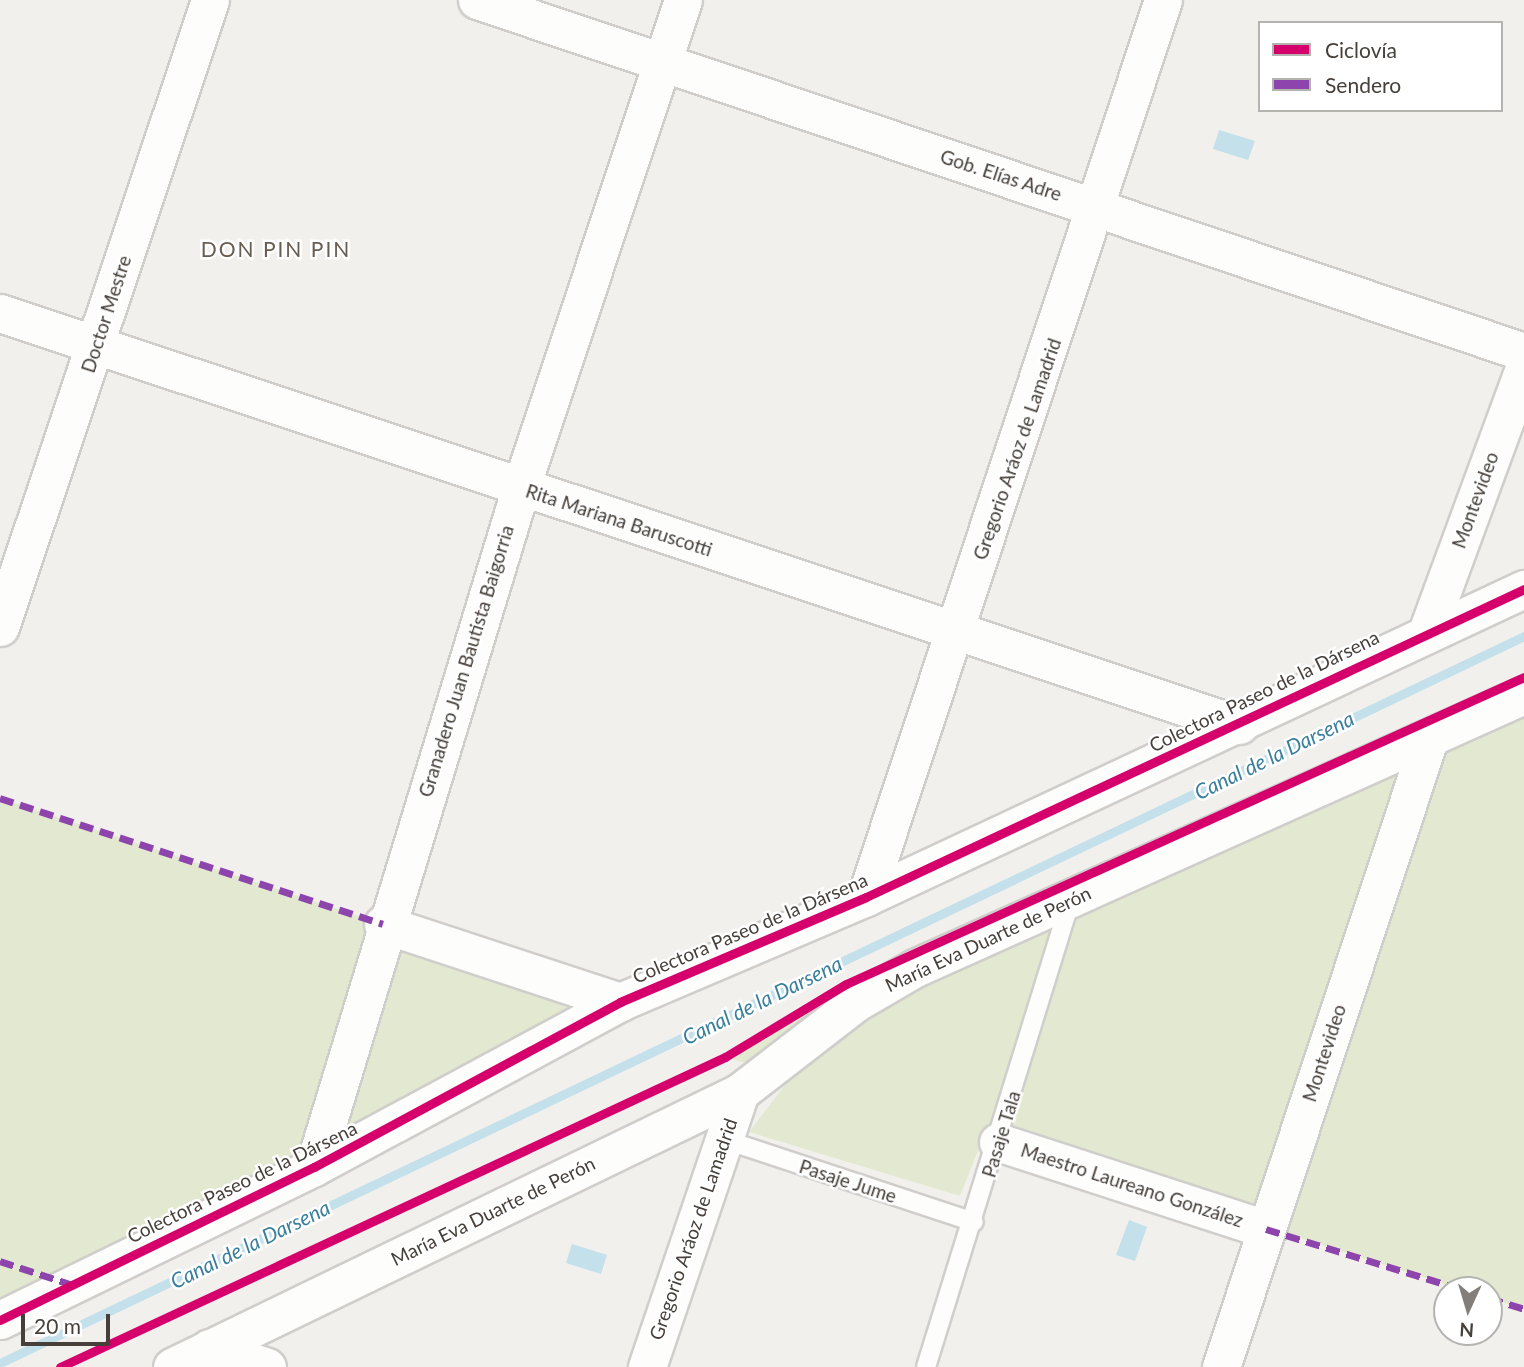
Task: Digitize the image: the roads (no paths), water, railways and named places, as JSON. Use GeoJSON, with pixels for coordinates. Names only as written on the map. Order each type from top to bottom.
{"type":"FeatureCollection","features":[{"type":"Feature","properties":{"kind":"street","name":"Doctor Mestre"},"geometry":{"type":"LineString","coordinates":[[0,627],[210,0]]}},
{"type":"Feature","properties":{"kind":"street","name":"Gob. Elías Adre"},"geometry":{"type":"LineString","coordinates":[[477,0],[1524,352]]}},
{"type":"Feature","properties":{"kind":"street","name":"Granadero Juan Bautista Baigorria"},"geometry":{"type":"LineString","coordinates":[[314,1167],[383,924],[521,487],[684,0]]}},
{"type":"Feature","properties":{"kind":"street","name":"Gregorio Aráoz de Lamadrid"},"geometry":{"type":"LineString","coordinates":[[866,897],[1099,207],[1163,0]]}},
{"type":"Feature","properties":{"kind":"street","name":"Rita Mariana Baruscotti"},"geometry":{"type":"LineString","coordinates":[[0,313],[1239,725]]}},
{"type":"Feature","properties":{"kind":"street","name":"Montevideo"},"geometry":{"type":"LineString","coordinates":[[1427,632],[1524,369]]}},
{"type":"Feature","properties":{"kind":"street","name":"Colectora Paseo de la Dársena"},"geometry":{"type":"LineString","coordinates":[[0,1320],[314,1167],[620,1002],[866,897],[1239,725],[1427,632],[1524,589]]}},
{"type":"Feature","properties":{"kind":"street","name":"María Eva Duarte de Perón"},"geometry":{"type":"LineString","coordinates":[[172,1367],[740,1092],[891,982],[1524,695]]}},
{"type":"Feature","properties":{"kind":"street","name":"Montevideo"},"geometry":{"type":"LineString","coordinates":[[1221,1367],[1429,739]]}},
{"type":"Feature","properties":{"kind":"street"},"geometry":{"type":"LineString","coordinates":[[383,924],[620,1002]]}},
{"type":"Feature","properties":{"kind":"street","name":"Gregorio Aráoz de Lamadrid"},"geometry":{"type":"LineString","coordinates":[[647,1367],[740,1092]]}},
{"type":"Feature","properties":{"kind":"street","name":"Maestro Laureano González"},"geometry":{"type":"LineString","coordinates":[[998,1142],[1266,1229]]}},
{"type":"Feature","properties":{"kind":"street"},"geometry":{"type":"LineString","coordinates":[[209,1348],[267,1367]]}},
{"type":"Feature","properties":{"kind":"lane","name":"Pasaje Tala"},"geometry":{"type":"LineString","coordinates":[[926,1367],[974,1222],[1071,900]]}},
{"type":"Feature","properties":{"kind":"lane","name":"Pasaje Jume"},"geometry":{"type":"LineString","coordinates":[[723,1139],[974,1222]]}},
{"type":"Feature","properties":{"kind":"water"},"geometry":{"type":"Polygon","coordinates":[[[1219,130],[1255,141],[1248,160],[1213,149],[1219,130]]]}},
{"type":"Feature","properties":{"kind":"water"},"geometry":{"type":"Polygon","coordinates":[[[1129,1220],[1147,1227],[1135,1261],[1116,1255],[1129,1220]]]}},
{"type":"Feature","properties":{"kind":"water"},"geometry":{"type":"Polygon","coordinates":[[[572,1244],[607,1255],[601,1274],[566,1263],[572,1244]]]}},
{"type":"Feature","properties":{"kind":"waterway","name":"Canal de la Darsena"},"geometry":{"type":"LineString","coordinates":[[0,1363],[1524,636]]}},
{"type":"Feature","properties":{"kind":"district","name":"DON PIN PIN"},"geometry":{"type":"Point","coordinates":[276,249]}}]}
